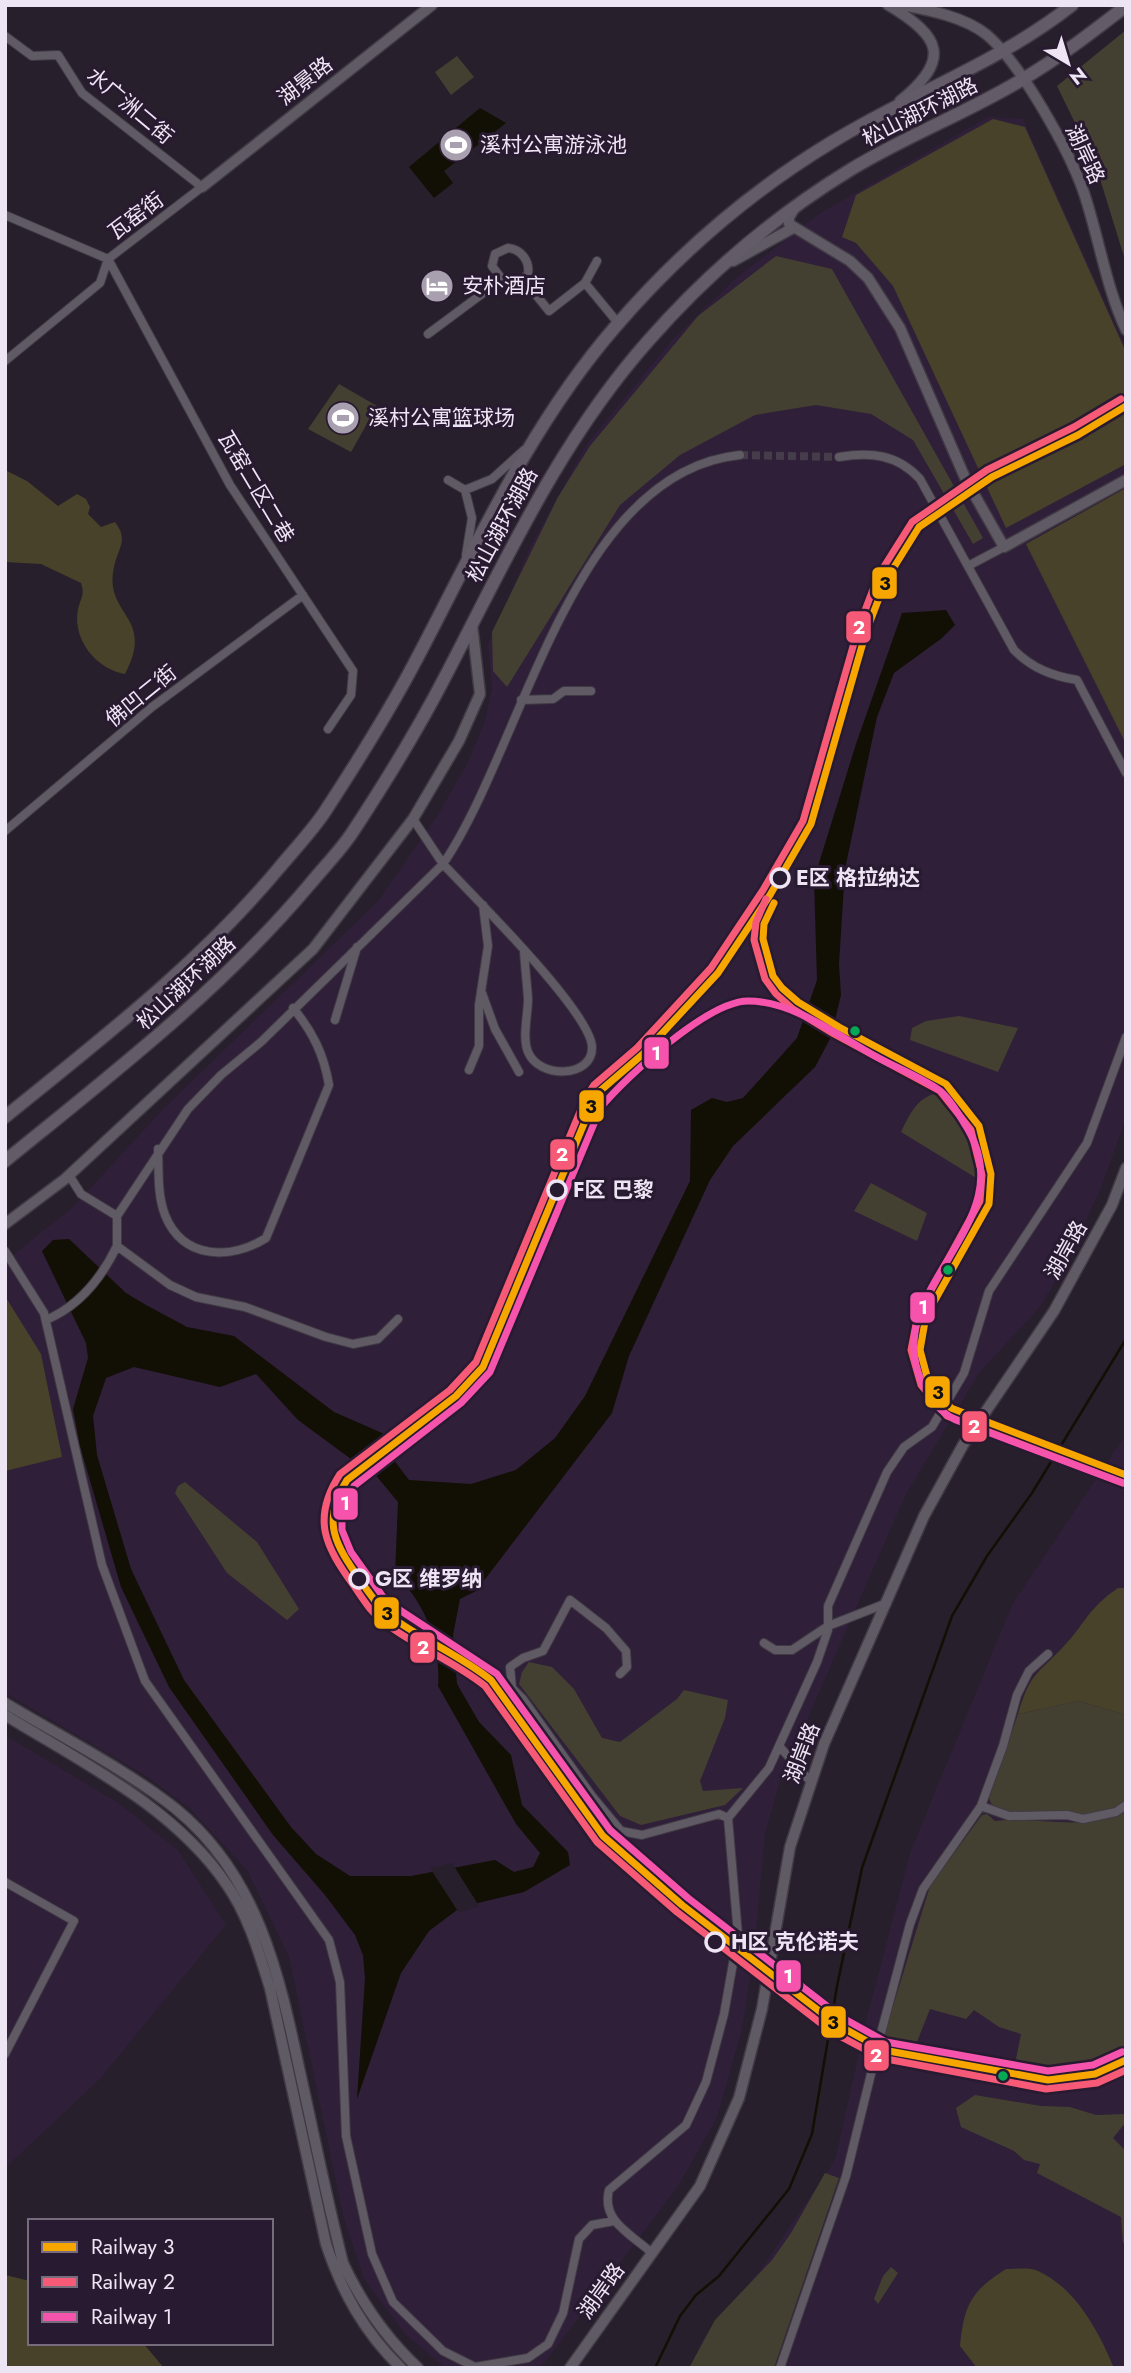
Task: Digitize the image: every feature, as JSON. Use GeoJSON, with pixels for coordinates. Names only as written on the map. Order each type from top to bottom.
{"type":"FeatureCollection","features":[{"type":"Feature","properties":{"kind":"main road","name":"松山湖环湖路"},"geometry":{"type":"LineString","coordinates":[[5,1117],[200,954],[321,818],[369,744],[528,445],[576,374],[618,323],[692,246],[757,192],[830,143],[1002,51],[1072,5]]}},
{"type":"Feature","properties":{"kind":"main road","name":"松山湖环湖路"},"geometry":{"type":"LineString","coordinates":[[5,1161],[213,987],[289,909],[348,838],[384,783],[558,463],[603,394],[651,337],[716,271],[795,208],[892,145],[1022,80],[1126,6]]}},
{"type":"Feature","properties":{"kind":"street","name":"湖景路"},"geometry":{"type":"LineString","coordinates":[[202,187],[432,5]]}},
{"type":"Feature","properties":{"kind":"street"},"geometry":{"type":"LineString","coordinates":[[888,5],[926,30],[934,47],[933,62],[924,78],[888,110]]}},
{"type":"Feature","properties":{"kind":"street"},"geometry":{"type":"LineString","coordinates":[[902,5],[967,23],[986,34],[1002,51]]}},
{"type":"Feature","properties":{"kind":"street","name":"水广洲二街"},"geometry":{"type":"LineString","coordinates":[[5,36],[32,56],[58,55],[82,93],[202,187]]}},
{"type":"Feature","properties":{"kind":"street","name":"湖岸路"},"geometry":{"type":"LineString","coordinates":[[1002,51],[1068,157],[1083,190],[1117,310],[1126,330]]}},
{"type":"Feature","properties":{"kind":"street","name":"瓦窑街"},"geometry":{"type":"LineString","coordinates":[[5,361],[100,283],[108,259],[202,187]]}},
{"type":"Feature","properties":{"kind":"street"},"geometry":{"type":"LineString","coordinates":[[795,208],[789,217],[798,230],[850,261],[868,278],[900,328],[966,481],[1004,547]]}},
{"type":"Feature","properties":{"kind":"street"},"geometry":{"type":"LineString","coordinates":[[5,215],[108,259]]}},
{"type":"Feature","properties":{"kind":"street"},"geometry":{"type":"LineString","coordinates":[[716,271],[798,230]]}},
{"type":"Feature","properties":{"kind":"street"},"geometry":{"type":"LineString","coordinates":[[513,248],[527,262],[528,274],[524,280],[518,283],[502,279],[492,260],[500,251],[513,248]]}},
{"type":"Feature","properties":{"kind":"street","name":"瓦窑二区二巷"},"geometry":{"type":"LineString","coordinates":[[108,259],[230,485],[352,671],[351,695],[328,729]]}},
{"type":"Feature","properties":{"kind":"street"},"geometry":{"type":"LineString","coordinates":[[524,280],[549,311],[585,283],[597,261]]}},
{"type":"Feature","properties":{"kind":"street"},"geometry":{"type":"LineString","coordinates":[[428,334],[502,279]]}},
{"type":"Feature","properties":{"kind":"street"},"geometry":{"type":"LineString","coordinates":[[585,283],[618,323]]}},
{"type":"Feature","properties":{"kind":"street"},"geometry":{"type":"LineString","coordinates":[[465,490],[492,479],[528,445]]}},
{"type":"Feature","properties":{"kind":"street"},"geometry":{"type":"LineString","coordinates":[[839,457],[880,454],[909,467],[920,479],[1020,656],[1054,676],[1077,680],[1126,773]]}},
{"type":"Feature","properties":{"kind":"street"},"geometry":{"type":"LineString","coordinates":[[47,1320],[62,1314],[90,1289],[117,1246],[117,1216],[158,1149],[188,1109],[221,1075],[261,1042],[358,944],[443,864],[464,833],[521,700],[598,550],[646,496],[695,465],[713,458],[740,455]]}},
{"type":"Feature","properties":{"kind":"street"},"geometry":{"type":"LineString","coordinates":[[448,480],[465,490],[472,518],[462,569]]}},
{"type":"Feature","properties":{"kind":"street"},"geometry":{"type":"LineString","coordinates":[[968,566],[1126,481]]}},
{"type":"Feature","properties":{"kind":"street","name":"佛凹二街"},"geometry":{"type":"LineString","coordinates":[[5,831],[152,707],[303,595]]}},
{"type":"Feature","properties":{"kind":"street"},"geometry":{"type":"LineString","coordinates":[[5,1224],[69,1175],[313,949],[414,819],[459,741],[480,694],[472,624]]}},
{"type":"Feature","properties":{"kind":"street"},"geometry":{"type":"LineString","coordinates":[[521,700],[553,699],[564,691],[591,691]]}},
{"type":"Feature","properties":{"kind":"street"},"geometry":{"type":"LineString","coordinates":[[414,819],[443,864],[483,905],[524,951],[577,1012],[592,1037],[593,1052],[586,1063],[564,1073],[544,1069],[533,1062],[527,1049],[528,999],[524,951]]}},
{"type":"Feature","properties":{"kind":"street"},"geometry":{"type":"LineString","coordinates":[[469,1070],[479,1046],[481,990],[488,946],[483,905]]}},
{"type":"Feature","properties":{"kind":"street"},"geometry":{"type":"LineString","coordinates":[[335,1020],[358,944]]}},
{"type":"Feature","properties":{"kind":"street"},"geometry":{"type":"LineString","coordinates":[[481,990],[495,1029],[519,1072]]}},
{"type":"Feature","properties":{"kind":"street"},"geometry":{"type":"LineString","coordinates":[[158,1149],[159,1191],[165,1216],[187,1242],[202,1251],[223,1254],[243,1250],[267,1238],[329,1085],[325,1061],[309,1027],[293,1008]]}},
{"type":"Feature","properties":{"kind":"street"},"geometry":{"type":"LineString","coordinates":[[652,2253],[614,2221],[608,2213],[606,2202],[609,2190],[686,2124],[706,2082],[724,2014],[738,1935],[728,1818],[769,1768],[817,1662],[828,1626],[828,1606],[887,1472],[904,1447],[932,1427],[964,1373],[989,1291],[1087,1143],[1126,1037]]}},
{"type":"Feature","properties":{"kind":"street","name":"湖岸路"},"geometry":{"type":"LineString","coordinates":[[570,2368],[700,2186],[739,2098],[762,2009],[790,1847],[811,1782],[924,1516],[957,1456],[1054,1311],[1112,1205],[1126,1168]]}},
{"type":"Feature","properties":{"kind":"street"},"geometry":{"type":"LineString","coordinates":[[69,1175],[81,1194],[117,1216]]}},
{"type":"Feature","properties":{"kind":"street"},"geometry":{"type":"LineString","coordinates":[[117,1246],[170,1285],[196,1297],[245,1307],[326,1337],[354,1344],[379,1339],[398,1319]]}},
{"type":"Feature","properties":{"kind":"street"},"geometry":{"type":"LineString","coordinates":[[5,1251],[47,1320],[102,1565],[145,1681],[329,1940],[338,1964],[346,2136],[372,2254],[393,2302],[443,2351],[475,2367],[528,2358],[548,2344],[563,2313],[579,2239],[592,2225],[614,2221]]}},
{"type":"Feature","properties":{"kind":"street"},"geometry":{"type":"LineString","coordinates":[[620,1674],[627,1668],[626,1651],[606,1628],[570,1600],[543,1651],[523,1658],[510,1667],[512,1688],[523,1699],[592,1796],[621,1830],[642,1835],[719,1814],[728,1818]]}},
{"type":"Feature","properties":{"kind":"street"},"geometry":{"type":"LineString","coordinates":[[764,1643],[775,1650],[793,1650],[828,1626],[887,1603]]}},
{"type":"Feature","properties":{"kind":"street"},"geometry":{"type":"LineString","coordinates":[[780,2368],[846,2176],[910,1924],[923,1889],[981,1806],[1003,1746],[1017,1695],[1030,1671],[1048,1654]]}},
{"type":"Feature","properties":{"kind":"street"},"geometry":{"type":"LineString","coordinates":[[5,1703],[177,1810],[224,1860],[246,1893],[259,1919],[279,1978],[343,2263],[378,2326],[418,2368]]}},
{"type":"Feature","properties":{"kind":"street"},"geometry":{"type":"LineString","coordinates":[[5,1714],[155,1810],[184,1834],[229,1887],[257,1949],[270,1988],[326,2244],[338,2280],[349,2304],[368,2331],[401,2368]]}},
{"type":"Feature","properties":{"kind":"street"},"geometry":{"type":"LineString","coordinates":[[779,1746],[811,1782]]}},
{"type":"Feature","properties":{"kind":"street"},"geometry":{"type":"LineString","coordinates":[[981,1806],[1009,1816],[1067,1815],[1083,1819],[1116,1812],[1126,1805]]}},
{"type":"Feature","properties":{"kind":"street"},"geometry":{"type":"LineString","coordinates":[[5,1882],[74,1921],[5,2054]]}},
{"type":"Feature","properties":{"kind":"shaded area"},"geometry":{"type":"Polygon","coordinates":[[[1126,30],[1126,263],[1096,166],[1057,86],[1126,30]]]}},
{"type":"Feature","properties":{"kind":"shaded area"},"geometry":{"type":"Polygon","coordinates":[[[457,56],[474,77],[451,95],[435,72],[457,56]]]}},
{"type":"Feature","properties":{"kind":"shaded area","name":"溪村公寓游泳池"},"geometry":{"type":"Polygon","coordinates":[[[480,108],[506,123],[444,171],[453,183],[434,198],[409,167],[480,108]]]}},
{"type":"Feature","properties":{"kind":"shaded area"},"geometry":{"type":"Polygon","coordinates":[[[988,117],[1023,119],[1126,348],[1126,1118],[1100,1191],[1059,1276],[1039,1308],[980,1372],[906,1494],[780,1782],[765,1833],[755,1946],[742,2029],[717,2118],[677,2188],[545,2362],[538,2368],[445,2368],[405,2334],[364,2279],[344,2219],[289,1957],[247,1870],[188,1807],[146,1776],[5,1693],[5,1261],[72,1208],[164,1108],[378,901],[437,816],[467,764],[484,724],[492,689],[488,644],[531,545],[586,445],[673,339],[736,278],[820,213],[988,117]]]}},
{"type":"Feature","properties":{"kind":"shaded area"},"geometry":{"type":"Polygon","coordinates":[[[993,119],[1025,127],[1126,352],[1126,464],[1006,528],[893,286],[856,243],[842,237],[856,195],[993,119]]]}},
{"type":"Feature","properties":{"kind":"shaded area"},"geometry":{"type":"Polygon","coordinates":[[[776,256],[832,269],[983,538],[973,544],[913,440],[871,414],[816,405],[755,415],[680,455],[620,505],[507,687],[493,671],[492,632],[558,497],[590,446],[698,316],[776,256]]]}},
{"type":"Feature","properties":{"kind":"shaded area","name":"溪村公寓篮球场"},"geometry":{"type":"Polygon","coordinates":[[[339,384],[377,406],[351,452],[308,429],[339,384]]]}},
{"type":"Feature","properties":{"kind":"shaded area"},"geometry":{"type":"Polygon","coordinates":[[[5,470],[27,481],[58,506],[77,494],[86,499],[90,507],[88,514],[101,527],[115,522],[119,528],[122,539],[114,567],[113,583],[115,596],[132,627],[135,639],[133,654],[125,674],[114,671],[96,659],[83,641],[77,620],[83,593],[81,583],[41,564],[5,562],[5,470]]]}},
{"type":"Feature","properties":{"kind":"shaded area"},"geometry":{"type":"Polygon","coordinates":[[[1126,488],[1126,744],[1026,544],[1126,488]]]}},
{"type":"Feature","properties":{"kind":"shaded area"},"geometry":{"type":"Polygon","coordinates":[[[946,610],[955,625],[942,638],[894,673],[877,717],[845,869],[839,964],[841,995],[831,1037],[815,1067],[733,1146],[710,1180],[629,1356],[612,1413],[476,1591],[460,1599],[453,1635],[457,1684],[479,1722],[511,1755],[522,1805],[568,1852],[570,1865],[524,1892],[461,1907],[429,1931],[401,1973],[357,2099],[365,1978],[363,1955],[355,1935],[325,1895],[273,1835],[169,1687],[121,1587],[80,1446],[73,1409],[88,1358],[86,1343],[42,1251],[53,1240],[69,1239],[126,1293],[187,1327],[234,1336],[334,1412],[389,1436],[355,1462],[298,1420],[256,1374],[220,1387],[134,1367],[106,1378],[93,1416],[97,1455],[131,1569],[184,1680],[291,1827],[316,1854],[350,1876],[411,1876],[495,1860],[514,1872],[533,1867],[540,1853],[516,1824],[438,1686],[437,1656],[429,1626],[415,1598],[395,1575],[398,1502],[374,1473],[393,1459],[409,1480],[471,1484],[516,1470],[555,1438],[585,1396],[690,1181],[691,1110],[712,1098],[727,1102],[743,1098],[797,1038],[817,980],[814,879],[856,744],[902,613],[946,610]]]}},
{"type":"Feature","properties":{"kind":"shaded area"},"geometry":{"type":"Polygon","coordinates":[[[959,1016],[1018,1028],[998,1072],[910,1040],[912,1028],[926,1021],[959,1016]]]}},
{"type":"Feature","properties":{"kind":"shaded area"},"geometry":{"type":"Polygon","coordinates":[[[938,1093],[965,1119],[990,1179],[986,1184],[901,1132],[919,1102],[938,1093]]]}},
{"type":"Feature","properties":{"kind":"shaded area"},"geometry":{"type":"Polygon","coordinates":[[[871,1183],[927,1213],[917,1241],[854,1211],[871,1183]]]}},
{"type":"Feature","properties":{"kind":"shaded area"},"geometry":{"type":"Polygon","coordinates":[[[5,1296],[41,1354],[62,1457],[5,1471],[5,1296]]]}},
{"type":"Feature","properties":{"kind":"shaded area"},"geometry":{"type":"Polygon","coordinates":[[[1126,1434],[1126,2368],[691,2368],[702,2340],[761,2269],[835,2160],[866,2021],[910,1853],[1012,1605],[1126,1434]]]}},
{"type":"Feature","properties":{"kind":"shaded area"},"geometry":{"type":"Polygon","coordinates":[[[185,1482],[257,1542],[299,1609],[287,1620],[227,1573],[175,1493],[178,1486],[185,1482]]]}},
{"type":"Feature","properties":{"kind":"shaded area"},"geometry":{"type":"Polygon","coordinates":[[[1118,1588],[1126,1588],[1126,1715],[1079,1701],[1018,1714],[1035,1676],[1070,1639],[1093,1609],[1118,1588]]]}},
{"type":"Feature","properties":{"kind":"shaded area"},"geometry":{"type":"Polygon","coordinates":[[[529,1662],[552,1667],[574,1689],[602,1738],[620,1742],[677,1699],[684,1690],[728,1700],[725,1718],[700,1781],[703,1791],[743,1788],[725,1805],[641,1825],[620,1816],[519,1684],[522,1672],[529,1662]]]}},
{"type":"Feature","properties":{"kind":"shaded area"},"geometry":{"type":"Polygon","coordinates":[[[1079,1701],[1126,1715],[1126,1802],[1112,1810],[1087,1816],[1065,1811],[1012,1812],[993,1808],[989,1798],[1018,1714],[1079,1701]]]}},
{"type":"Feature","properties":{"kind":"shaded area"},"geometry":{"type":"Polygon","coordinates":[[[5,1735],[117,1802],[178,1850],[226,1925],[100,2079],[5,2168],[5,1735]]]}},
{"type":"Feature","properties":{"kind":"shaded area"},"geometry":{"type":"Polygon","coordinates":[[[1126,1810],[1126,2051],[1099,2062],[1072,2067],[1015,2064],[1021,2034],[999,2027],[974,2010],[966,2019],[930,2009],[913,2052],[882,2042],[930,1886],[982,1815],[987,1814],[995,1821],[1081,1822],[1113,1817],[1126,1810]]]}},
{"type":"Feature","properties":{"kind":"shaded area"},"geometry":{"type":"Polygon","coordinates":[[[975,2095],[1041,2106],[1070,2107],[1096,2115],[1126,2114],[1126,2122],[1113,2138],[1126,2151],[1126,2243],[1123,2243],[1121,2217],[1037,2173],[1040,2164],[1024,2160],[1014,2151],[961,2127],[956,2108],[975,2095]]]}},
{"type":"Feature","properties":{"kind":"shaded area"},"geometry":{"type":"Polygon","coordinates":[[[825,2173],[839,2178],[774,2368],[689,2368],[715,2320],[772,2260],[791,2233],[825,2173]]]}},
{"type":"Feature","properties":{"kind":"shaded area"},"geometry":{"type":"Polygon","coordinates":[[[891,2267],[898,2273],[878,2304],[874,2299],[883,2276],[891,2267]]]}},
{"type":"Feature","properties":{"kind":"shaded area"},"geometry":{"type":"Polygon","coordinates":[[[1006,2269],[1035,2270],[1064,2288],[1085,2312],[1114,2368],[977,2368],[960,2346],[967,2309],[977,2292],[1006,2269]]]}},
{"type":"Feature","properties":{"kind":"shaded area"},"geometry":{"type":"Polygon","coordinates":[[[5,2275],[28,2281],[28,2345],[145,2345],[164,2368],[5,2368],[5,2275]]]}},
{"type":"Feature","properties":{"kind":"pier"},"geometry":{"type":"Polygon","coordinates":[[[452,1863],[479,1906],[459,1913],[430,1868],[452,1863]]]}},
{"type":"Feature","properties":{"kind":"waterway"},"geometry":{"type":"LineString","coordinates":[[655,2368],[680,2316],[696,2295],[719,2276],[789,2189],[812,2134],[837,1986],[862,1868],[952,1616],[987,1556],[1032,1493],[1126,1339]]}},
{"type":"Feature","properties":{"kind":"tunnel"},"geometry":{"type":"LineString","coordinates":[[740,455],[839,457]]}},
{"type":"Feature","properties":{"kind":"rail line","name":"2"},"geometry":{"type":"LineString","coordinates":[[1121,399],[1074,427],[987,470],[912,522],[878,576],[858,629],[803,821],[763,890],[711,968],[637,1048],[594,1085],[586,1097],[476,1362],[450,1390],[340,1474],[331,1490],[324,1519],[329,1545],[371,1610],[397,1632],[485,1686],[597,1842],[677,1912],[832,2032],[881,2058],[1046,2089],[1097,2083],[1126,2070]]}},
{"type":"Feature","properties":{"kind":"rail line","name":"3"},"geometry":{"type":"LineString","coordinates":[[1126,406],[1078,435],[992,477],[919,527],[886,580],[866,632],[811,824],[770,895],[718,973],[643,1054],[600,1091],[593,1102],[483,1367],[456,1396],[347,1480],[334,1509],[333,1521],[345,1557],[378,1605],[402,1625],[491,1680],[603,1836],[682,1905],[836,2024],[883,2050],[1048,2080],[1095,2074],[1126,2060]]}},
{"type":"Feature","properties":{"kind":"rail line","name":"2"},"geometry":{"type":"LineString","coordinates":[[766,899],[756,922],[754,940],[765,979],[776,994],[793,1009],[834,1034],[940,1091],[971,1130],[982,1175],[980,1201],[918,1314],[911,1350],[921,1385],[947,1416],[1123,1483]]}},
{"type":"Feature","properties":{"kind":"rail line","name":"3"},"geometry":{"type":"LineString","coordinates":[[774,903],[764,924],[763,939],[773,976],[782,988],[798,1002],[839,1027],[946,1084],[979,1126],[991,1174],[989,1204],[926,1316],[920,1350],[928,1380],[951,1408],[1126,1475]]}},
{"type":"Feature","properties":{"kind":"rail line","name":"1"},"geometry":{"type":"LineString","coordinates":[[1122,2052],[1093,2065],[1048,2071],[886,2042],[841,2017],[688,1898],[610,1830],[497,1674],[386,1601],[351,1552],[342,1530],[342,1510],[354,1486],[461,1403],[490,1372],[601,1107],[629,1077],[691,1026],[731,1004],[748,1001],[781,1006],[797,1013],[923,1080],[946,1097],[964,1123],[979,1159],[979,1192],[968,1224],[933,1284],[919,1315],[914,1347],[922,1382],[928,1394],[940,1409],[956,1420],[1123,1483]]}},
{"type":"Feature","properties":{"kind":"place","name":"溪村公寓游泳池"},"geometry":{"type":"Point","coordinates":[456,145]}},
{"type":"Feature","properties":{"kind":"place","name":"安朴酒店"},"geometry":{"type":"Point","coordinates":[437,286]}},
{"type":"Feature","properties":{"kind":"place","name":"溪村公寓篮球场"},"geometry":{"type":"Point","coordinates":[343,418]}},
{"type":"Feature","properties":{"kind":"place","name":"E区 格拉纳达"},"geometry":{"type":"Point","coordinates":[780,878]}},
{"type":"Feature","properties":{"kind":"place","name":"F区 巴黎"},"geometry":{"type":"Point","coordinates":[557,1190]}},
{"type":"Feature","properties":{"kind":"place","name":"G区 维罗纳"},"geometry":{"type":"Point","coordinates":[359,1579]}},
{"type":"Feature","properties":{"kind":"place","name":"H区 克伦诺夫"},"geometry":{"type":"Point","coordinates":[715,1942]}}]}
